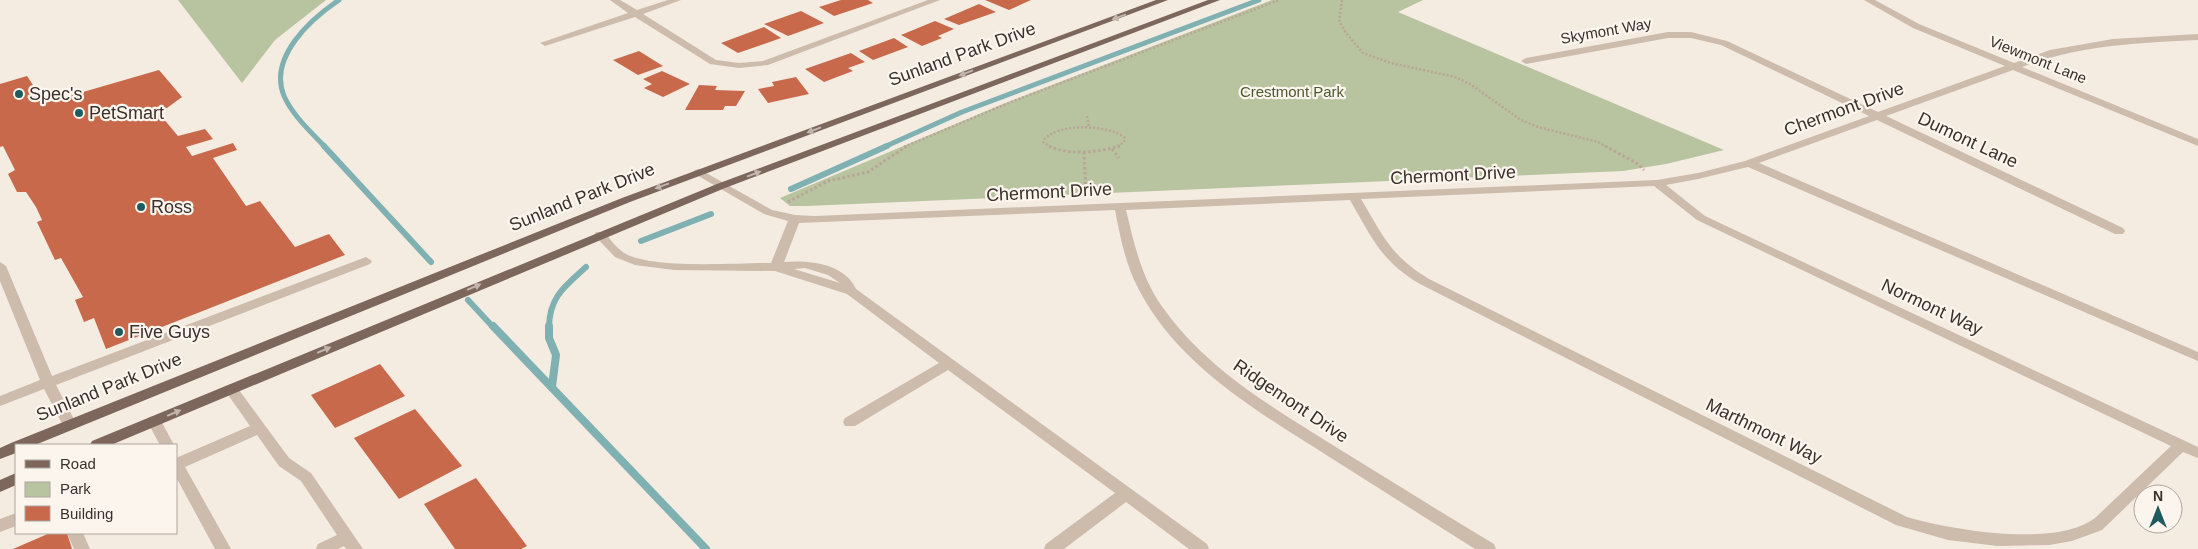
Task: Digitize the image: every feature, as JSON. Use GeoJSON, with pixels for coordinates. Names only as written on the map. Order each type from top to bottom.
{"type":"FeatureCollection","features":[{"type":"Feature","properties":{"kind":"main road","name":"Sunland Park Drive"},"geometry":{"type":"LineString","coordinates":[[23,444],[626,200],[1164,0]]}},
{"type":"Feature","properties":{"kind":"main road"},"geometry":{"type":"LineString","coordinates":[[99,444],[721,186],[1216,0]]}},
{"type":"Feature","properties":{"kind":"main road"},"geometry":{"type":"LineString","coordinates":[[0,454],[15,447]]}},
{"type":"Feature","properties":{"kind":"main road"},"geometry":{"type":"LineString","coordinates":[[0,486],[15,479]]}},
{"type":"Feature","properties":{"kind":"street"},"geometry":{"type":"LineString","coordinates":[[614,0],[713,62],[731,66],[765,64],[936,0]]}},
{"type":"Feature","properties":{"kind":"street"},"geometry":{"type":"LineString","coordinates":[[545,43],[677,0]]}},
{"type":"Feature","properties":{"kind":"street","name":"Viewmont Lane"},"geometry":{"type":"LineString","coordinates":[[1868,0],[1916,26],[2198,143]]}},
{"type":"Feature","properties":{"kind":"street","name":"Skymont Way"},"geometry":{"type":"LineString","coordinates":[[1526,61],[1648,38],[1691,35]]}},
{"type":"Feature","properties":{"kind":"street","name":"Dumont Lane"},"geometry":{"type":"LineString","coordinates":[[1691,35],[1724,43],[2119,231]]}},
{"type":"Feature","properties":{"kind":"street","name":"Chermont Drive"},"geometry":{"type":"LineString","coordinates":[[700,172],[768,212],[795,219],[815,220],[1657,183],[1698,176],[1750,163],[2050,53],[2113,42],[2198,37]]}},
{"type":"Feature","properties":{"kind":"street"},"geometry":{"type":"LineString","coordinates":[[1750,163],[2198,357]]}},
{"type":"Feature","properties":{"kind":"street","name":"Normont Way"},"geometry":{"type":"LineString","coordinates":[[1657,183],[1701,218],[2198,453]]}},
{"type":"Feature","properties":{"kind":"street","name":"Marthmont Way"},"geometry":{"type":"LineString","coordinates":[[1354,197],[1381,245],[1397,263],[1433,287],[1902,521],[1942,536],[1981,544],[2011,546],[2044,546],[2071,540],[2094,528],[2182,445]]}},
{"type":"Feature","properties":{"kind":"street","name":"Ridgemont Drive"},"geometry":{"type":"LineString","coordinates":[[1120,207],[1135,267],[1148,293],[1169,324],[1194,353],[1223,380],[1252,402],[1488,549]]}},
{"type":"Feature","properties":{"kind":"street"},"geometry":{"type":"LineString","coordinates":[[776,267],[795,219]]}},
{"type":"Feature","properties":{"kind":"street"},"geometry":{"type":"LineString","coordinates":[[600,235],[621,256],[637,262],[660,266],[776,267],[851,291],[1202,549]]}},
{"type":"Feature","properties":{"kind":"street"},"geometry":{"type":"LineString","coordinates":[[0,401],[366,261]]}},
{"type":"Feature","properties":{"kind":"street"},"geometry":{"type":"LineString","coordinates":[[0,266],[48,383],[70,425]]}},
{"type":"Feature","properties":{"kind":"street"},"geometry":{"type":"LineString","coordinates":[[850,422],[949,363]]}},
{"type":"Feature","properties":{"kind":"street"},"geometry":{"type":"LineString","coordinates":[[231,389],[284,462],[306,478],[351,543],[324,549]]}},
{"type":"Feature","properties":{"kind":"street"},"geometry":{"type":"LineString","coordinates":[[154,421],[166,444]]}},
{"type":"Feature","properties":{"kind":"street"},"geometry":{"type":"LineString","coordinates":[[178,464],[260,428]]}},
{"type":"Feature","properties":{"kind":"street"},"geometry":{"type":"LineString","coordinates":[[178,466],[223,549]]}},
{"type":"Feature","properties":{"kind":"street"},"geometry":{"type":"LineString","coordinates":[[1052,549],[1126,493]]}},
{"type":"Feature","properties":{"kind":"street"},"geometry":{"type":"LineString","coordinates":[[0,526],[15,519]]}},
{"type":"Feature","properties":{"kind":"street"},"geometry":{"type":"LineString","coordinates":[[75,534],[82,549]]}},
{"type":"Feature","properties":{"kind":"path"},"geometry":{"type":"LineString","coordinates":[[781,206],[828,181],[868,172],[900,149],[1011,102],[1279,0]]}},
{"type":"Feature","properties":{"kind":"path"},"geometry":{"type":"LineString","coordinates":[[1342,0],[1339,21],[1346,34],[1363,52],[1391,63],[1455,77],[1470,84],[1520,120],[1538,127],[1598,142],[1614,150],[1638,164],[1657,183]]}},
{"type":"Feature","properties":{"kind":"path"},"geometry":{"type":"LineString","coordinates":[[1087,116],[1089,128]]}},
{"type":"Feature","properties":{"kind":"path"},"geometry":{"type":"LineString","coordinates":[[1104,128],[1121,133],[1125,138],[1124,142],[1112,148],[1071,152],[1048,147],[1043,142],[1044,139],[1054,132],[1104,128]]}},
{"type":"Feature","properties":{"kind":"path"},"geometry":{"type":"LineString","coordinates":[[1112,148],[1119,158]]}},
{"type":"Feature","properties":{"kind":"path"},"geometry":{"type":"LineString","coordinates":[[1084,152],[1087,209]]}},
{"type":"Feature","properties":{"kind":"green space"},"geometry":{"type":"Polygon","coordinates":[[[178,0],[326,0],[275,40],[242,83],[178,0]]]}},
{"type":"Feature","properties":{"kind":"green space","name":"Crestmont Park"},"geometry":{"type":"Polygon","coordinates":[[[1272,0],[1423,0],[1398,12],[1724,150],[1666,164],[1623,171],[806,206],[790,206],[780,198],[1003,104],[1272,0]]]}},
{"type":"Feature","properties":{"kind":"building"},"geometry":{"type":"Polygon","coordinates":[[[841,0],[868,0],[873,3],[834,16],[819,7],[841,0]]]}},
{"type":"Feature","properties":{"kind":"building"},"geometry":{"type":"Polygon","coordinates":[[[985,0],[1031,0],[1009,10],[985,0]]]}},
{"type":"Feature","properties":{"kind":"building"},"geometry":{"type":"Polygon","coordinates":[[[979,4],[996,12],[959,25],[944,19],[979,4]]]}},
{"type":"Feature","properties":{"kind":"building"},"geometry":{"type":"Polygon","coordinates":[[[801,11],[824,23],[788,36],[764,24],[801,11]]]}},
{"type":"Feature","properties":{"kind":"building"},"geometry":{"type":"Polygon","coordinates":[[[935,21],[954,29],[938,36],[942,38],[922,46],[901,35],[935,21]]]}},
{"type":"Feature","properties":{"kind":"building"},"geometry":{"type":"Polygon","coordinates":[[[764,27],[781,38],[738,53],[721,43],[764,27]]]}},
{"type":"Feature","properties":{"kind":"building"},"geometry":{"type":"Polygon","coordinates":[[[894,38],[908,47],[873,60],[859,51],[894,38]]]}},
{"type":"Feature","properties":{"kind":"building"},"geometry":{"type":"Polygon","coordinates":[[[639,51],[663,66],[638,75],[613,60],[639,51]]]}},
{"type":"Feature","properties":{"kind":"building"},"geometry":{"type":"Polygon","coordinates":[[[851,53],[865,62],[848,68],[853,71],[824,82],[805,69],[851,53]]]}},
{"type":"Feature","properties":{"kind":"building"},"geometry":{"type":"Polygon","coordinates":[[[159,70],[182,97],[167,108],[157,111],[178,136],[205,129],[213,139],[186,147],[192,156],[233,143],[237,150],[213,158],[246,206],[260,201],[295,247],[329,234],[345,255],[106,349],[94,318],[84,322],[75,300],[83,297],[61,258],[55,260],[37,222],[42,220],[36,207],[26,192],[17,192],[8,174],[15,170],[3,146],[0,147],[0,84],[27,76],[45,103],[159,70]]]}},
{"type":"Feature","properties":{"kind":"building"},"geometry":{"type":"Polygon","coordinates":[[[662,71],[690,84],[663,97],[644,88],[652,84],[643,79],[662,71]]]}},
{"type":"Feature","properties":{"kind":"building"},"geometry":{"type":"Polygon","coordinates":[[[796,77],[809,94],[768,103],[758,89],[774,86],[772,82],[796,77]]]}},
{"type":"Feature","properties":{"kind":"building"},"geometry":{"type":"Polygon","coordinates":[[[699,85],[717,86],[715,90],[745,91],[736,106],[725,106],[723,110],[685,110],[699,85]]]}},
{"type":"Feature","properties":{"kind":"building"},"geometry":{"type":"Polygon","coordinates":[[[380,364],[405,396],[335,428],[311,395],[380,364]]]}},
{"type":"Feature","properties":{"kind":"building"},"geometry":{"type":"Polygon","coordinates":[[[415,409],[462,466],[399,499],[354,438],[415,409]]]}},
{"type":"Feature","properties":{"kind":"building"},"geometry":{"type":"Polygon","coordinates":[[[476,478],[527,546],[521,549],[455,549],[424,504],[476,478]]]}},
{"type":"Feature","properties":{"kind":"building"},"geometry":{"type":"Polygon","coordinates":[[[48,534],[67,534],[72,549],[13,549],[48,534]]]}},
{"type":"Feature","properties":{"kind":"waterway"},"geometry":{"type":"LineString","coordinates":[[325,147],[292,110],[284,96],[281,81],[282,67],[287,53],[305,28],[339,0]]}},
{"type":"Feature","properties":{"kind":"waterway"},"geometry":{"type":"LineString","coordinates":[[884,147],[962,112],[1259,0]]}},
{"type":"Feature","properties":{"kind":"waterway"},"geometry":{"type":"LineString","coordinates":[[324,146],[431,262]]}},
{"type":"Feature","properties":{"kind":"waterway"},"geometry":{"type":"LineString","coordinates":[[791,189],[887,146]]}},
{"type":"Feature","properties":{"kind":"waterway"},"geometry":{"type":"LineString","coordinates":[[641,241],[711,214]]}},
{"type":"Feature","properties":{"kind":"waterway"},"geometry":{"type":"LineString","coordinates":[[549,328],[555,300],[565,286],[586,267]]}},
{"type":"Feature","properties":{"kind":"waterway"},"geometry":{"type":"LineString","coordinates":[[468,300],[494,328]]}},
{"type":"Feature","properties":{"kind":"waterway"},"geometry":{"type":"LineString","coordinates":[[493,326],[706,549]]}},
{"type":"Feature","properties":{"kind":"waterway"},"geometry":{"type":"LineString","coordinates":[[549,328],[549,338],[556,355],[552,387]]}},
{"type":"Feature","properties":{"kind":"place","name":"Spec's"},"geometry":{"type":"Point","coordinates":[19,94]}},
{"type":"Feature","properties":{"kind":"place","name":"PetSmart"},"geometry":{"type":"Point","coordinates":[79,113]}},
{"type":"Feature","properties":{"kind":"place","name":"Ross"},"geometry":{"type":"Point","coordinates":[141,207]}},
{"type":"Feature","properties":{"kind":"place","name":"Five Guys"},"geometry":{"type":"Point","coordinates":[119,332]}}]}
